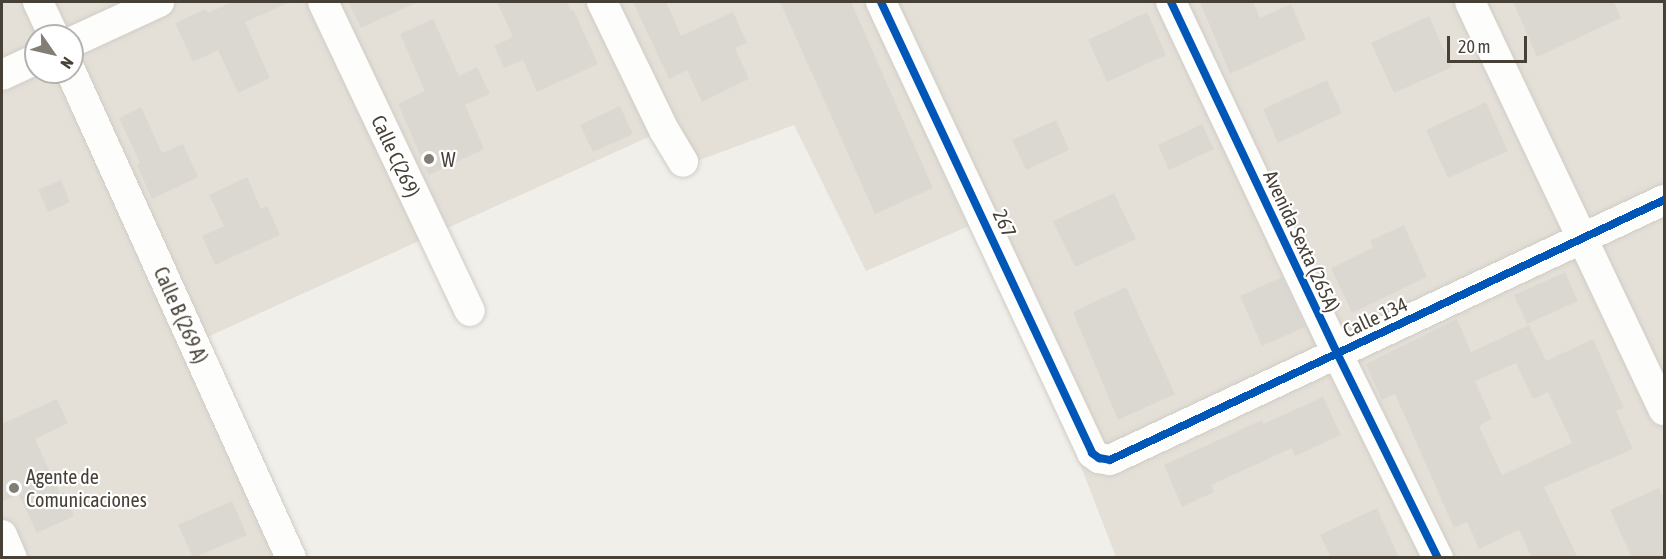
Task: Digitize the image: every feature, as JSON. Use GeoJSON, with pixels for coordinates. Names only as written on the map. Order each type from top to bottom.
{"type":"FeatureCollection","features":[{"type":"Feature","properties":{"kind":"street"},"geometry":{"type":"LineString","coordinates":[[38,2],[48,24]]}},
{"type":"Feature","properties":{"kind":"street"},"geometry":{"type":"LineString","coordinates":[[84,36],[159,2]]}},
{"type":"Feature","properties":{"kind":"street","name":"Calle C(269)"},"geometry":{"type":"LineString","coordinates":[[323,2],[470,311]]}},
{"type":"Feature","properties":{"kind":"street"},"geometry":{"type":"LineString","coordinates":[[602,2],[664,130],[683,162]]}},
{"type":"Feature","properties":{"kind":"street","name":"267"},"geometry":{"type":"LineString","coordinates":[[881,2],[1092,453],[1098,458]]}},
{"type":"Feature","properties":{"kind":"street","name":"Avenida Sexta (265A)"},"geometry":{"type":"LineString","coordinates":[[1171,2],[1337,353],[1438,558]]}},
{"type":"Feature","properties":{"kind":"street"},"geometry":{"type":"LineString","coordinates":[[1470,2],[1665,410]]}},
{"type":"Feature","properties":{"kind":"street"},"geometry":{"type":"LineString","coordinates":[[2,75],[24,65]]}},
{"type":"Feature","properties":{"kind":"street","name":"Calle B (269 A)"},"geometry":{"type":"LineString","coordinates":[[76,84],[291,558]]}},
{"type":"Feature","properties":{"kind":"street","name":"Calle 134"},"geometry":{"type":"LineString","coordinates":[[1098,458],[1110,460],[1665,200]]}},
{"type":"Feature","properties":{"kind":"street"},"geometry":{"type":"LineString","coordinates":[[2,535],[12,558]]}},
{"type":"Feature","properties":{"kind":"shaded area"},"geometry":{"type":"Polygon","coordinates":[[[2,2],[1664,2],[1664,557],[1116,557],[985,219],[866,271],[794,125],[689,164],[664,130],[194,343],[291,557],[2,557],[2,2]]]}},
{"type":"Feature","properties":{"kind":"building"},"geometry":{"type":"Polygon","coordinates":[[[232,2],[290,2],[245,22],[270,78],[238,93],[218,50],[193,62],[175,23],[206,9],[208,13],[232,2]]]}},
{"type":"Feature","properties":{"kind":"building"},"geometry":{"type":"Polygon","coordinates":[[[348,2],[418,2],[361,28],[348,2]]]}},
{"type":"Feature","properties":{"kind":"building"},"geometry":{"type":"Polygon","coordinates":[[[497,2],[567,2],[571,11],[573,9],[598,64],[537,92],[523,60],[504,68],[494,46],[513,37],[497,2]]]}},
{"type":"Feature","properties":{"kind":"building"},"geometry":{"type":"Polygon","coordinates":[[[633,2],[666,2],[681,36],[733,12],[747,43],[735,48],[749,79],[702,102],[687,70],[669,79],[633,2]]]}},
{"type":"Feature","properties":{"kind":"building"},"geometry":{"type":"Polygon","coordinates":[[[780,2],[851,2],[933,188],[875,214],[780,2]]]}},
{"type":"Feature","properties":{"kind":"building"},"geometry":{"type":"Polygon","coordinates":[[[1200,2],[1253,2],[1260,18],[1291,4],[1306,39],[1230,74],[1200,2]]]}},
{"type":"Feature","properties":{"kind":"building"},"geometry":{"type":"Polygon","coordinates":[[[1513,2],[1614,2],[1621,18],[1537,57],[1513,2]]]}},
{"type":"Feature","properties":{"kind":"building"},"geometry":{"type":"Polygon","coordinates":[[[1147,12],[1166,55],[1107,82],[1088,40],[1147,12]]]}},
{"type":"Feature","properties":{"kind":"building"},"geometry":{"type":"Polygon","coordinates":[[[1429,16],[1452,67],[1394,93],[1371,43],[1429,16]]]}},
{"type":"Feature","properties":{"kind":"building"},"geometry":{"type":"Polygon","coordinates":[[[433,19],[459,76],[477,67],[490,94],[465,105],[484,149],[429,175],[398,104],[425,91],[400,34],[433,19]]]}},
{"type":"Feature","properties":{"kind":"building"},"geometry":{"type":"Polygon","coordinates":[[[1327,80],[1342,113],[1278,143],[1263,109],[1327,80]]]}},
{"type":"Feature","properties":{"kind":"building"},"geometry":{"type":"Polygon","coordinates":[[[1486,102],[1508,151],[1448,178],[1426,130],[1486,102]]]}},
{"type":"Feature","properties":{"kind":"building"},"geometry":{"type":"Polygon","coordinates":[[[620,106],[633,134],[593,152],[580,125],[620,106]]]}},
{"type":"Feature","properties":{"kind":"building"},"geometry":{"type":"Polygon","coordinates":[[[141,107],[162,153],[183,144],[198,177],[152,199],[137,165],[140,163],[119,118],[141,107]]]}},
{"type":"Feature","properties":{"kind":"building"},"geometry":{"type":"Polygon","coordinates":[[[1056,120],[1069,150],[1026,170],[1012,140],[1056,120]]]}},
{"type":"Feature","properties":{"kind":"building"},"geometry":{"type":"Polygon","coordinates":[[[1202,124],[1214,149],[1169,170],[1158,145],[1202,124]]]}},
{"type":"Feature","properties":{"kind":"building"},"geometry":{"type":"Polygon","coordinates":[[[247,177],[261,209],[267,206],[280,235],[215,265],[202,236],[224,226],[209,195],[247,177]]]}},
{"type":"Feature","properties":{"kind":"building"},"geometry":{"type":"Polygon","coordinates":[[[61,180],[70,202],[48,212],[38,190],[61,180]]]}},
{"type":"Feature","properties":{"kind":"building"},"geometry":{"type":"Polygon","coordinates":[[[1114,193],[1136,239],[1075,267],[1053,221],[1114,193]]]}},
{"type":"Feature","properties":{"kind":"building"},"geometry":{"type":"Polygon","coordinates":[[[1404,225],[1427,277],[1352,313],[1331,268],[1373,248],[1370,241],[1404,225]]]}},
{"type":"Feature","properties":{"kind":"building"},"geometry":{"type":"Polygon","coordinates":[[[1565,272],[1578,301],[1527,324],[1514,295],[1565,272]]]}},
{"type":"Feature","properties":{"kind":"building"},"geometry":{"type":"Polygon","coordinates":[[[1282,277],[1305,327],[1262,346],[1240,296],[1282,277]]]}},
{"type":"Feature","properties":{"kind":"building"},"geometry":{"type":"Polygon","coordinates":[[[1126,287],[1175,394],[1118,420],[1073,312],[1126,287]]]}},
{"type":"Feature","properties":{"kind":"building"},"geometry":{"type":"Polygon","coordinates":[[[1457,319],[1471,352],[1529,325],[1546,361],[1593,339],[1624,408],[1616,411],[1633,449],[1544,487],[1578,558],[1532,558],[1519,530],[1479,549],[1467,522],[1454,528],[1395,394],[1382,400],[1366,364],[1457,319]],[[1516,363],[1475,381],[1492,419],[1479,426],[1502,475],[1572,443],[1548,392],[1533,399],[1516,363]]]}},
{"type":"Feature","properties":{"kind":"building"},"geometry":{"type":"Polygon","coordinates":[[[1323,397],[1341,435],[1295,456],[1292,448],[1211,485],[1214,492],[1182,507],[1164,465],[1262,420],[1263,424],[1323,397]]]}},
{"type":"Feature","properties":{"kind":"building"},"geometry":{"type":"Polygon","coordinates":[[[57,399],[68,423],[35,439],[60,494],[64,492],[74,516],[37,533],[18,494],[2,502],[2,424],[57,399]]]}},
{"type":"Feature","properties":{"kind":"building"},"geometry":{"type":"Polygon","coordinates":[[[1659,488],[1665,499],[1665,558],[1632,558],[1610,510],[1659,488]]]}},
{"type":"Feature","properties":{"kind":"building"},"geometry":{"type":"Polygon","coordinates":[[[232,501],[247,535],[193,558],[178,525],[232,501]]]}},
{"type":"Feature","properties":{"kind":"building"},"geometry":{"type":"Polygon","coordinates":[[[1377,508],[1399,558],[1331,558],[1320,535],[1377,508]]]}},
{"type":"Feature","properties":{"kind":"cycle path"},"geometry":{"type":"LineString","coordinates":[[881,2],[1092,453],[1099,458],[1110,460],[1664,200]]}},
{"type":"Feature","properties":{"kind":"cycle path"},"geometry":{"type":"LineString","coordinates":[[1171,2],[1337,353],[1438,558]]}},
{"type":"Feature","properties":{"kind":"place","name":"W"},"geometry":{"type":"Point","coordinates":[429,159]}},
{"type":"Feature","properties":{"kind":"place","name":"Agente de Comunicaciones"},"geometry":{"type":"Point","coordinates":[14,488]}}]}
